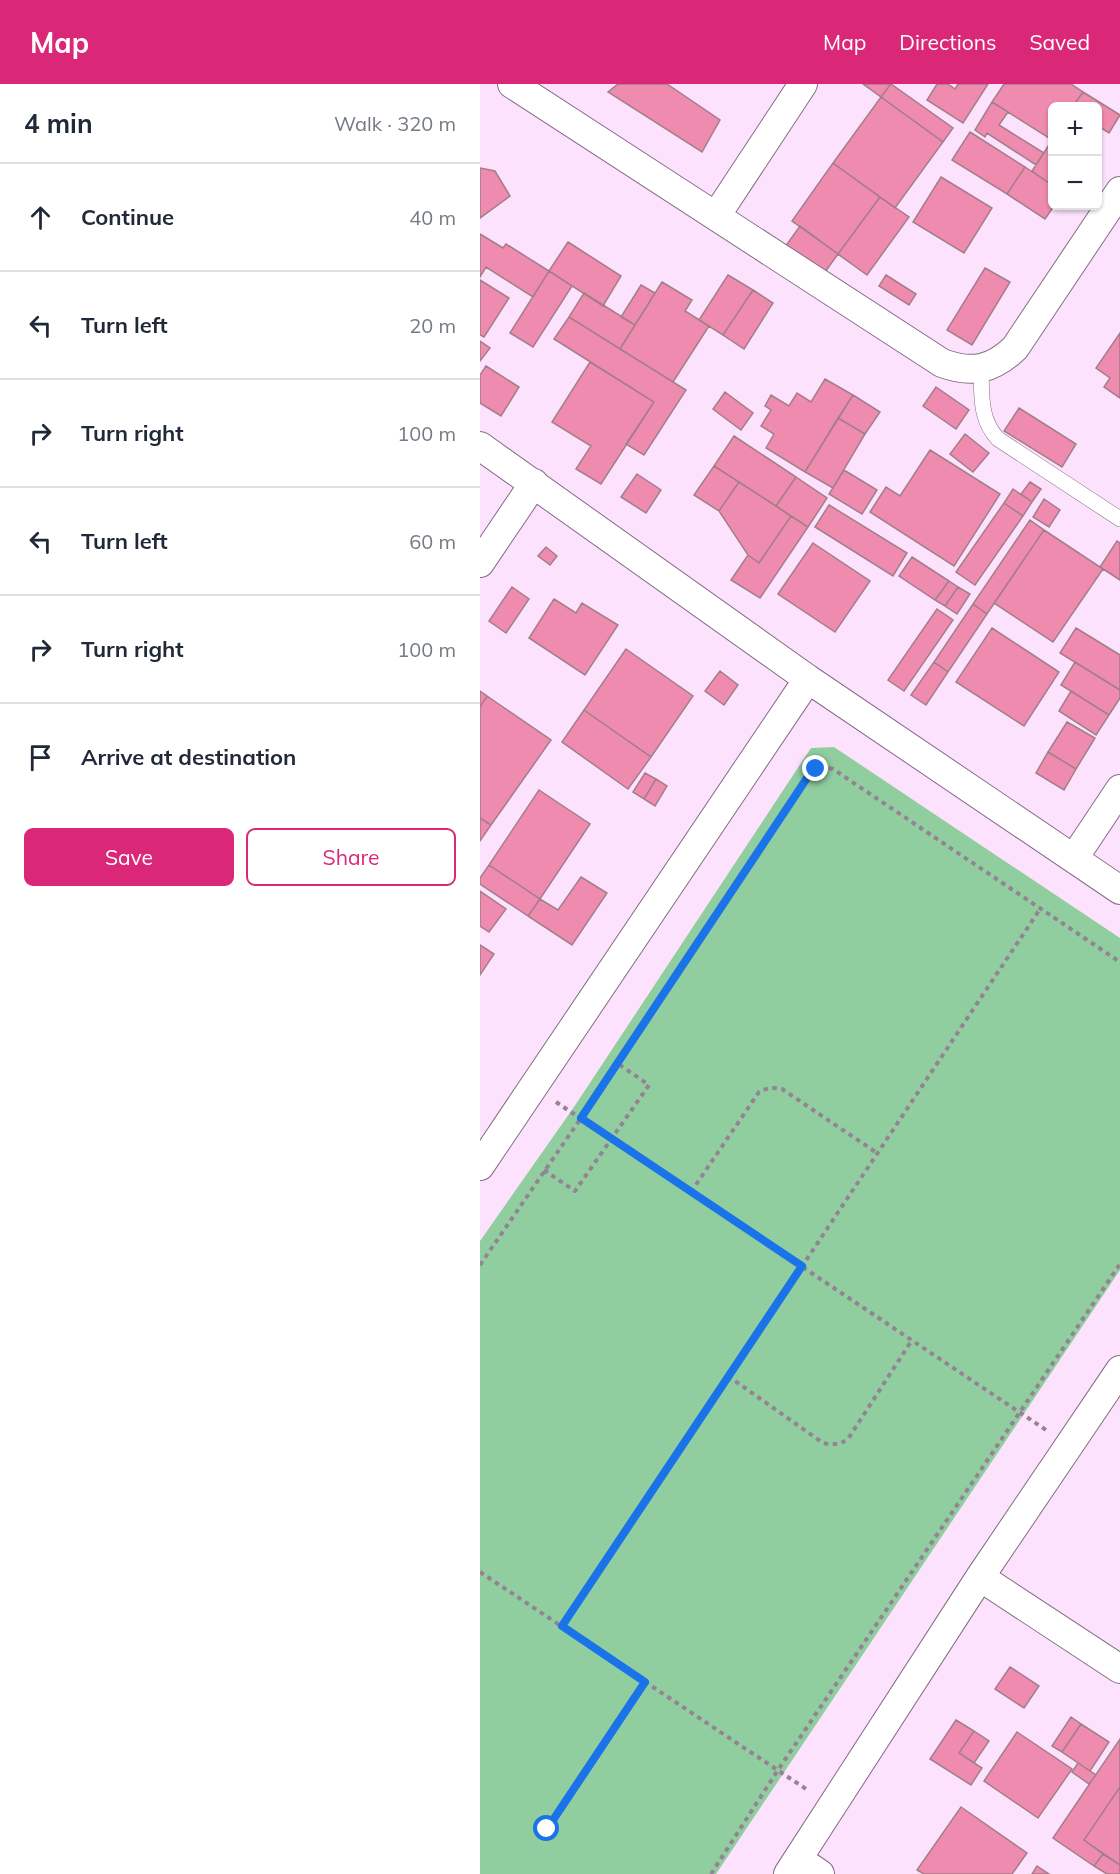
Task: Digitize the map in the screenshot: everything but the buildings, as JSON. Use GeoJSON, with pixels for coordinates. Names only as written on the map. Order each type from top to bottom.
{"type":"FeatureCollection","features":[{"type":"Feature","properties":{"kind":"street"},"geometry":{"type":"LineString","coordinates":[[512,84],[942,363],[954,368],[968,370],[994,364],[1015,348],[1120,191]]}},
{"type":"Feature","properties":{"kind":"street"},"geometry":{"type":"LineString","coordinates":[[716,216],[803,84]]}},
{"type":"Feature","properties":{"kind":"street"},"geometry":{"type":"LineString","coordinates":[[480,446],[808,679],[1120,890]]}},
{"type":"Feature","properties":{"kind":"street"},"geometry":{"type":"LineString","coordinates":[[480,563],[534,483]]}},
{"type":"Feature","properties":{"kind":"street"},"geometry":{"type":"LineString","coordinates":[[480,1166],[808,679]]}},
{"type":"Feature","properties":{"kind":"street"},"geometry":{"type":"LineString","coordinates":[[1074,858],[1120,789]]}},
{"type":"Feature","properties":{"kind":"street"},"geometry":{"type":"LineString","coordinates":[[802,1869],[832,1807],[980,1578],[1120,1370]]}},
{"type":"Feature","properties":{"kind":"street"},"geometry":{"type":"LineString","coordinates":[[980,1578],[1120,1669]]}},
{"type":"Feature","properties":{"kind":"lane"},"geometry":{"type":"LineString","coordinates":[[981,368],[982,407],[984,418],[992,433],[1120,519]]}},
{"type":"Feature","properties":{"kind":"path"},"geometry":{"type":"LineString","coordinates":[[480,1265],[581,1118],[809,775],[816,769],[833,769],[1120,962]]}},
{"type":"Feature","properties":{"kind":"path"},"geometry":{"type":"LineString","coordinates":[[562,1626],[1040,909]]}},
{"type":"Feature","properties":{"kind":"path"},"geometry":{"type":"LineString","coordinates":[[544,1170],[575,1191],[612,1139],[649,1085],[617,1064]]}},
{"type":"Feature","properties":{"kind":"path"},"geometry":{"type":"LineString","coordinates":[[533,1087],[1069,1446]]}},
{"type":"Feature","properties":{"kind":"path"},"geometry":{"type":"LineString","coordinates":[[691,1192],[759,1092],[767,1088],[782,1089],[877,1153]]}},
{"type":"Feature","properties":{"kind":"path"},"geometry":{"type":"LineString","coordinates":[[711,1874],[778,1770],[1120,1264]]}},
{"type":"Feature","properties":{"kind":"path"},"geometry":{"type":"LineString","coordinates":[[728,1376],[823,1443],[832,1445],[848,1439],[912,1340]]}},
{"type":"Feature","properties":{"kind":"path"},"geometry":{"type":"LineString","coordinates":[[480,1572],[832,1807]]}},
{"type":"Feature","properties":{"kind":"path"},"geometry":{"type":"LineString","coordinates":[[547,1829],[645,1682]]}},
{"type":"Feature","properties":{"kind":"green space"},"geometry":{"type":"Polygon","coordinates":[[[834,747],[1120,938],[1120,1270],[716,1874],[480,1874],[480,1241],[574,1107],[811,748],[834,747]]]}},
{"type":"Feature","properties":{"kind":"route"},"geometry":{"type":"LineString","coordinates":[[547,1829],[645,1682],[562,1626],[802,1266],[581,1118],[809,775],[816,769]]}}]}
